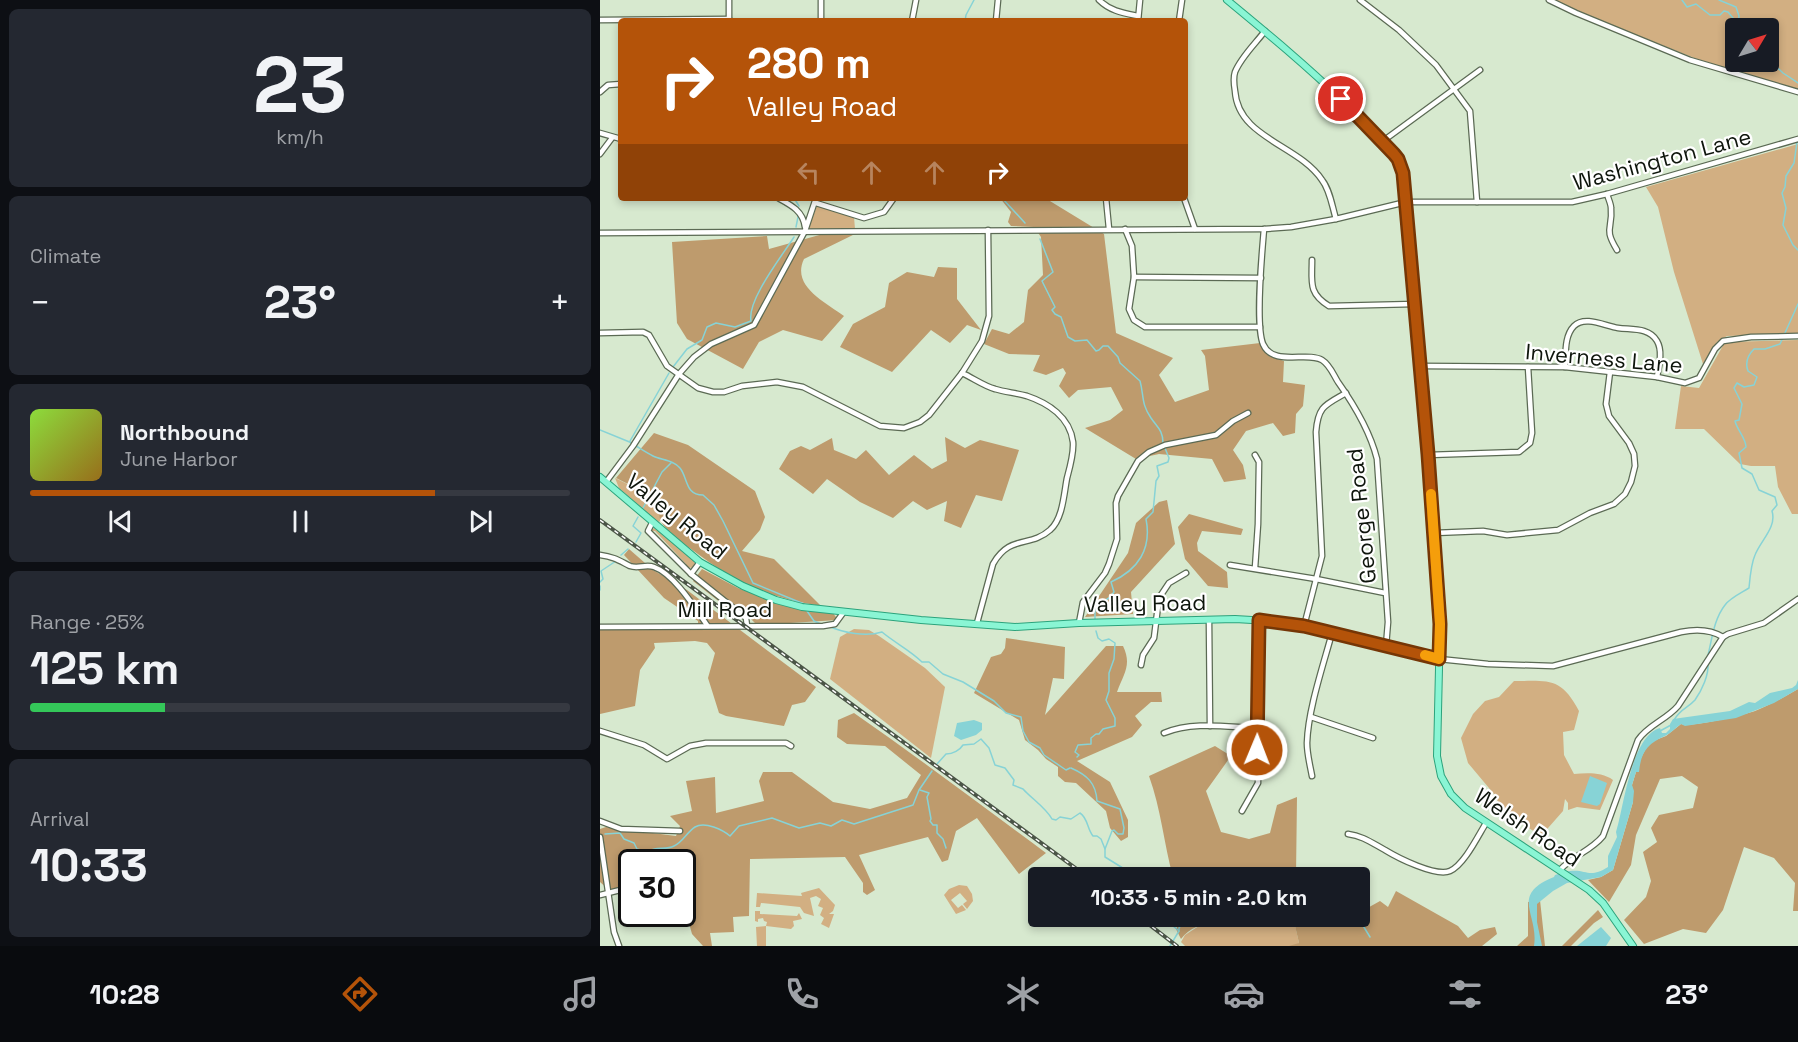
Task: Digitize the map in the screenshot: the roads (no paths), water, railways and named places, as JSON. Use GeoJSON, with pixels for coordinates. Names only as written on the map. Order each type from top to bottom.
{"type":"FeatureCollection","features":[{"type":"Feature","properties":{"kind":"main road","name":"Welsh Road"},"geometry":{"type":"LineString","coordinates":[[1227,0],[1288,50],[1353,110],[1398,159],[1403,173],[1421,366],[1440,624],[1436,750],[1438,767],[1446,786],[1461,805],[1561,871],[1603,903],[1633,946]]}},
{"type":"Feature","properties":{"kind":"main road","name":"Valley Road"},"geometry":{"type":"LineString","coordinates":[[603,479],[700,562],[743,586],[776,600],[810,609],[921,621],[1015,627],[1079,623],[1259,620],[1304,626],[1439,659]]}},
{"type":"Feature","properties":{"kind":"street"},"geometry":{"type":"LineString","coordinates":[[729,0],[729,18]]}},
{"type":"Feature","properties":{"kind":"street"},"geometry":{"type":"LineString","coordinates":[[821,0],[821,18]]}},
{"type":"Feature","properties":{"kind":"street"},"geometry":{"type":"LineString","coordinates":[[913,18],[916,0]]}},
{"type":"Feature","properties":{"kind":"street"},"geometry":{"type":"LineString","coordinates":[[996,18],[998,0]]}},
{"type":"Feature","properties":{"kind":"street"},"geometry":{"type":"LineString","coordinates":[[1099,0],[1106,7],[1135,18]]}},
{"type":"Feature","properties":{"kind":"street"},"geometry":{"type":"LineString","coordinates":[[1138,18],[1140,0]]}},
{"type":"Feature","properties":{"kind":"street"},"geometry":{"type":"LineString","coordinates":[[1179,18],[1182,0]]}},
{"type":"Feature","properties":{"kind":"street"},"geometry":{"type":"LineString","coordinates":[[1360,0],[1399,30],[1436,65],[1470,111],[1477,202]]}},
{"type":"Feature","properties":{"kind":"street"},"geometry":{"type":"LineString","coordinates":[[1549,0],[1690,60],[1798,92]]}},
{"type":"Feature","properties":{"kind":"street"},"geometry":{"type":"LineString","coordinates":[[600,20],[618,20]]}},
{"type":"Feature","properties":{"kind":"street"},"geometry":{"type":"LineString","coordinates":[[1265,31],[1234,75],[1239,112],[1251,125],[1308,164],[1323,180],[1336,219]]}},
{"type":"Feature","properties":{"kind":"street"},"geometry":{"type":"LineString","coordinates":[[1383,141],[1480,70]]}},
{"type":"Feature","properties":{"kind":"street"},"geometry":{"type":"LineString","coordinates":[[600,92],[608,85],[618,84]]}},
{"type":"Feature","properties":{"kind":"street"},"geometry":{"type":"LineString","coordinates":[[600,133],[618,139]]}},
{"type":"Feature","properties":{"kind":"street"},"geometry":{"type":"LineString","coordinates":[[600,154],[612,138]]}},
{"type":"Feature","properties":{"kind":"street","name":"Washington Lane"},"geometry":{"type":"LineString","coordinates":[[600,233],[1291,227],[1406,202],[1572,202],[1796,140]]}},
{"type":"Feature","properties":{"kind":"street"},"geometry":{"type":"LineString","coordinates":[[1607,194],[1611,208],[1608,230],[1610,239],[1617,250]]}},
{"type":"Feature","properties":{"kind":"street"},"geometry":{"type":"LineString","coordinates":[[784,201],[793,206],[802,216],[805,231]]}},
{"type":"Feature","properties":{"kind":"street"},"geometry":{"type":"LineString","coordinates":[[603,479],[633,446],[679,374],[694,357],[711,344],[754,325],[805,231],[816,201],[864,218],[884,212],[892,201]]}},
{"type":"Feature","properties":{"kind":"street"},"geometry":{"type":"LineString","coordinates":[[1106,201],[1109,229]]}},
{"type":"Feature","properties":{"kind":"street"},"geometry":{"type":"LineString","coordinates":[[1185,201],[1195,229]]}},
{"type":"Feature","properties":{"kind":"street"},"geometry":{"type":"LineString","coordinates":[[1125,229],[1132,246],[1134,277],[1129,309],[1134,320],[1145,327],[1260,327]]}},
{"type":"Feature","properties":{"kind":"street","name":"George Road"},"geometry":{"type":"LineString","coordinates":[[1264,229],[1260,327],[1263,345],[1274,354],[1289,358],[1319,358],[1328,365],[1372,440],[1377,459],[1388,622],[1386,646]]}},
{"type":"Feature","properties":{"kind":"street"},"geometry":{"type":"LineString","coordinates":[[600,333],[643,332],[649,334],[667,366],[698,388],[724,392],[742,386],[777,382],[803,387],[880,426],[904,428],[920,422],[929,415],[962,373],[982,340],[989,316],[988,230]]}},
{"type":"Feature","properties":{"kind":"street"},"geometry":{"type":"LineString","coordinates":[[1312,260],[1312,286],[1317,298],[1329,306],[1415,304]]}},
{"type":"Feature","properties":{"kind":"street"},"geometry":{"type":"LineString","coordinates":[[1134,277],[1261,278]]}},
{"type":"Feature","properties":{"kind":"street"},"geometry":{"type":"LineString","coordinates":[[1565,367],[1568,336],[1573,327],[1580,322],[1592,322],[1644,331],[1651,335],[1656,340],[1660,351],[1657,377]]}},
{"type":"Feature","properties":{"kind":"street","name":"Inverness Lane"},"geometry":{"type":"LineString","coordinates":[[1421,366],[1565,367],[1657,377],[1685,383],[1693,381],[1702,374],[1715,350],[1723,341],[1735,338],[1798,336]]}},
{"type":"Feature","properties":{"kind":"street"},"geometry":{"type":"LineString","coordinates":[[1428,454],[1520,452],[1530,443],[1532,433],[1528,367]]}},
{"type":"Feature","properties":{"kind":"street"},"geometry":{"type":"LineString","coordinates":[[1434,533],[1483,531],[1507,535],[1558,530],[1590,513],[1614,504],[1625,494],[1635,466],[1634,454],[1629,442],[1609,416],[1606,404],[1610,372]]}},
{"type":"Feature","properties":{"kind":"street"},"geometry":{"type":"LineString","coordinates":[[962,373],[994,389],[1026,396],[1053,407],[1064,420],[1073,442],[1060,510],[1051,530],[1006,547],[998,555],[993,564],[977,623]]}},
{"type":"Feature","properties":{"kind":"street"},"geometry":{"type":"LineString","coordinates":[[1304,626],[1322,556],[1317,415],[1323,405],[1346,393]]}},
{"type":"Feature","properties":{"kind":"street"},"geometry":{"type":"LineString","coordinates":[[1079,623],[1083,602],[1105,573],[1117,539],[1116,504],[1118,496],[1138,461],[1149,452],[1165,445],[1216,435],[1233,421],[1248,413]]}},
{"type":"Feature","properties":{"kind":"street"},"geometry":{"type":"LineString","coordinates":[[1254,568],[1258,524],[1258,462],[1255,455]]}},
{"type":"Feature","properties":{"kind":"street"},"geometry":{"type":"LineString","coordinates":[[652,523],[648,531],[691,574],[745,617],[747,626]]}},
{"type":"Feature","properties":{"kind":"street"},"geometry":{"type":"LineString","coordinates":[[600,555],[616,557],[633,567],[653,567],[661,572],[676,585],[707,625]]}},
{"type":"Feature","properties":{"kind":"street"},"geometry":{"type":"LineString","coordinates":[[691,574],[700,562]]}},
{"type":"Feature","properties":{"kind":"street"},"geometry":{"type":"LineString","coordinates":[[1230,565],[1316,579],[1386,594]]}},
{"type":"Feature","properties":{"kind":"street"},"geometry":{"type":"LineString","coordinates":[[1141,665],[1143,654],[1154,638],[1159,598],[1169,584],[1186,573]]}},
{"type":"Feature","properties":{"kind":"street"},"geometry":{"type":"LineString","coordinates":[[1561,871],[1569,861],[1594,845],[1603,836],[1638,740],[1646,730],[1675,710],[1723,637],[1764,623],[1798,599]]}},
{"type":"Feature","properties":{"kind":"street","name":"Mill Road"},"geometry":{"type":"LineString","coordinates":[[600,627],[823,626],[832,625],[840,620],[843,613]]}},
{"type":"Feature","properties":{"kind":"street"},"geometry":{"type":"LineString","coordinates":[[1209,620],[1210,726]]}},
{"type":"Feature","properties":{"kind":"street"},"geometry":{"type":"LineString","coordinates":[[1242,811],[1258,783],[1259,620]]}},
{"type":"Feature","properties":{"kind":"street","name":"Valley Road"},"geometry":{"type":"LineString","coordinates":[[1439,659],[1488,664],[1553,666],[1681,632],[1694,630],[1715,633],[1723,637]]}},
{"type":"Feature","properties":{"kind":"street"},"geometry":{"type":"LineString","coordinates":[[1312,776],[1307,743],[1321,670],[1332,633]]}},
{"type":"Feature","properties":{"kind":"street"},"geometry":{"type":"LineString","coordinates":[[1311,717],[1373,738]]}},
{"type":"Feature","properties":{"kind":"street"},"geometry":{"type":"LineString","coordinates":[[1164,733],[1177,728],[1210,726],[1257,728]]}},
{"type":"Feature","properties":{"kind":"street"},"geometry":{"type":"LineString","coordinates":[[600,731],[651,748],[667,759],[690,746],[706,743],[786,743],[791,746]]}},
{"type":"Feature","properties":{"kind":"street"},"geometry":{"type":"LineString","coordinates":[[600,821],[621,829],[680,831]]}},
{"type":"Feature","properties":{"kind":"street"},"geometry":{"type":"LineString","coordinates":[[1348,834],[1358,835],[1372,841],[1406,862],[1443,873],[1449,872],[1459,864],[1486,823]]}},
{"type":"Feature","properties":{"kind":"street"},"geometry":{"type":"LineString","coordinates":[[600,837],[614,932],[619,946]]}},
{"type":"Feature","properties":{"kind":"street"},"geometry":{"type":"LineString","coordinates":[[600,895],[618,891]]}},
{"type":"Feature","properties":{"kind":"water"},"geometry":{"type":"Polygon","coordinates":[[[1798,680],[1798,689],[1774,703],[1736,718],[1685,726],[1681,724],[1649,746],[1643,754],[1639,772],[1636,772],[1632,785],[1633,802],[1613,870],[1601,877],[1567,883],[1537,904],[1537,922],[1542,946],[1534,946],[1529,898],[1540,884],[1555,875],[1568,871],[1592,873],[1608,867],[1608,856],[1617,837],[1616,832],[1635,758],[1650,734],[1660,728],[1662,733],[1666,733],[1673,719],[1730,711],[1749,702],[1755,703],[1770,693],[1792,688],[1798,680]]]}},
{"type":"Feature","properties":{"kind":"water"},"geometry":{"type":"Polygon","coordinates":[[[974,720],[982,723],[982,730],[976,735],[961,740],[954,736],[957,723],[974,720]]]}},
{"type":"Feature","properties":{"kind":"water"},"geometry":{"type":"Polygon","coordinates":[[[1590,776],[1607,783],[1600,804],[1597,806],[1581,802],[1590,776]]]}},
{"type":"Feature","properties":{"kind":"water"},"geometry":{"type":"Polygon","coordinates":[[[1601,927],[1611,938],[1606,946],[1577,946],[1601,927]]]}},
{"type":"Feature","properties":{"kind":"waterway"},"geometry":{"type":"LineString","coordinates":[[966,18],[974,0]]}},
{"type":"Feature","properties":{"kind":"waterway"},"geometry":{"type":"LineString","coordinates":[[1682,0],[1687,7],[1696,4],[1710,15],[1720,15],[1724,11],[1733,18]]}},
{"type":"Feature","properties":{"kind":"waterway"},"geometry":{"type":"LineString","coordinates":[[1719,0],[1736,7],[1739,18]]}},
{"type":"Feature","properties":{"kind":"waterway"},"geometry":{"type":"LineString","coordinates":[[1779,69],[1798,83]]}},
{"type":"Feature","properties":{"kind":"waterway"},"geometry":{"type":"LineString","coordinates":[[1797,142],[1794,163],[1786,176],[1782,193],[1786,208],[1783,225],[1798,250]]}},
{"type":"Feature","properties":{"kind":"waterway"},"geometry":{"type":"LineString","coordinates":[[796,201],[799,206]]}},
{"type":"Feature","properties":{"kind":"waterway"},"geometry":{"type":"LineString","coordinates":[[1005,201],[1025,223]]}},
{"type":"Feature","properties":{"kind":"waterway"},"geometry":{"type":"LineString","coordinates":[[796,227],[798,217]]}},
{"type":"Feature","properties":{"kind":"waterway"},"geometry":{"type":"LineString","coordinates":[[673,367],[687,349],[702,340],[707,327],[716,323],[735,327],[751,321],[751,312],[760,290],[794,237]]}},
{"type":"Feature","properties":{"kind":"waterway"},"geometry":{"type":"LineString","coordinates":[[1040,239],[1053,272],[1042,281],[1055,307],[1052,310],[1061,317],[1068,337],[1075,341],[1087,340],[1096,351],[1103,346],[1108,346],[1118,357],[1120,363],[1140,381],[1143,400],[1151,418],[1161,432],[1163,443]]}},
{"type":"Feature","properties":{"kind":"waterway"},"geometry":{"type":"LineString","coordinates":[[1708,655],[1721,611],[1730,600],[1749,588],[1754,559],[1770,528],[1772,511],[1777,505],[1775,497],[1759,490],[1752,474],[1742,468],[1739,453],[1746,447],[1746,444],[1735,421],[1739,420],[1742,404],[1734,388],[1737,383],[1744,387],[1754,385],[1757,377],[1747,368],[1750,354],[1754,349],[1765,349],[1780,344],[1798,304]]}},
{"type":"Feature","properties":{"kind":"waterway"},"geometry":{"type":"LineString","coordinates":[[630,441],[669,373]]}},
{"type":"Feature","properties":{"kind":"waterway"},"geometry":{"type":"LineString","coordinates":[[600,430],[632,443]]}},
{"type":"Feature","properties":{"kind":"waterway"},"geometry":{"type":"LineString","coordinates":[[636,446],[653,456],[677,465],[683,472],[690,489],[703,495],[714,505],[753,583],[804,604]]}},
{"type":"Feature","properties":{"kind":"waterway"},"geometry":{"type":"LineString","coordinates":[[1095,619],[1095,606],[1109,598],[1114,592],[1111,582],[1136,565],[1145,549],[1146,519],[1153,512],[1156,481],[1159,476],[1157,466],[1168,462],[1169,458],[1165,448]]}},
{"type":"Feature","properties":{"kind":"waterway"},"geometry":{"type":"LineString","coordinates":[[643,508],[662,472],[671,463]]}},
{"type":"Feature","properties":{"kind":"waterway"},"geometry":{"type":"LineString","coordinates":[[636,542],[641,533],[633,526],[638,517]]}},
{"type":"Feature","properties":{"kind":"waterway"},"geometry":{"type":"LineString","coordinates":[[621,555],[628,549]]}},
{"type":"Feature","properties":{"kind":"waterway"},"geometry":{"type":"LineString","coordinates":[[600,582],[603,579],[601,571],[616,561]]}},
{"type":"Feature","properties":{"kind":"waterway"},"geometry":{"type":"LineString","coordinates":[[807,611],[814,621],[821,624]]}},
{"type":"Feature","properties":{"kind":"waterway"},"geometry":{"type":"LineString","coordinates":[[828,626],[855,634],[882,632],[922,662],[929,662],[943,674],[963,682],[994,701],[1006,713],[1021,717],[1023,731],[1029,742],[1040,748],[1044,755],[1066,770],[1070,768]]}},
{"type":"Feature","properties":{"kind":"waterway"},"geometry":{"type":"LineString","coordinates":[[1077,757],[1079,755],[1075,752],[1078,745],[1091,744],[1091,738],[1096,734],[1103,729],[1115,726],[1115,718],[1106,700],[1115,643],[1109,639],[1102,641],[1098,638],[1096,631]]}},
{"type":"Feature","properties":{"kind":"waterway"},"geometry":{"type":"LineString","coordinates":[[1674,720],[1698,696],[1706,677],[1708,663]]}},
{"type":"Feature","properties":{"kind":"waterway"},"geometry":{"type":"LineString","coordinates":[[1660,731],[1671,725]]}},
{"type":"Feature","properties":{"kind":"waterway"},"geometry":{"type":"LineString","coordinates":[[937,764],[946,754],[960,749],[963,745],[974,744],[981,739],[989,748],[995,765],[1005,768],[1014,780],[1013,785],[1023,789],[1052,819],[1056,820],[1060,817],[1071,819],[1080,813],[1085,818],[1093,836],[1101,839],[1105,849]]}},
{"type":"Feature","properties":{"kind":"waterway"},"geometry":{"type":"LineString","coordinates":[[1071,768],[1090,780],[1095,789],[1097,801],[1120,809],[1123,834],[1112,831],[1105,849],[1105,857],[1121,867]]}},
{"type":"Feature","properties":{"kind":"waterway"},"geometry":{"type":"LineString","coordinates":[[605,834],[620,833],[624,839],[634,843],[637,849],[648,852],[674,846],[699,825],[714,827],[730,836],[739,826],[772,818],[799,828],[820,823],[831,826],[842,820],[854,824],[913,805],[919,790],[932,771]]}},
{"type":"Feature","properties":{"kind":"waterway"},"geometry":{"type":"LineString","coordinates":[[920,790],[929,793],[927,797],[930,821],[933,825],[937,825],[937,833],[943,839],[946,848]]}},
{"type":"Feature","properties":{"kind":"waterway"},"geometry":{"type":"LineString","coordinates":[[1174,927],[1179,931]]}},
{"type":"Feature","properties":{"kind":"waterway"},"geometry":{"type":"LineString","coordinates":[[1170,946],[1180,927]]}},
{"type":"Feature","properties":{"kind":"waterway"},"geometry":{"type":"LineString","coordinates":[[1364,927],[1370,937]]}},
{"type":"Feature","properties":{"kind":"railway"},"geometry":{"type":"LineString","coordinates":[[600,520],[1074,867]]}},
{"type":"Feature","properties":{"kind":"railway"},"geometry":{"type":"LineString","coordinates":[[1152,927],[1177,946]]}}]}
